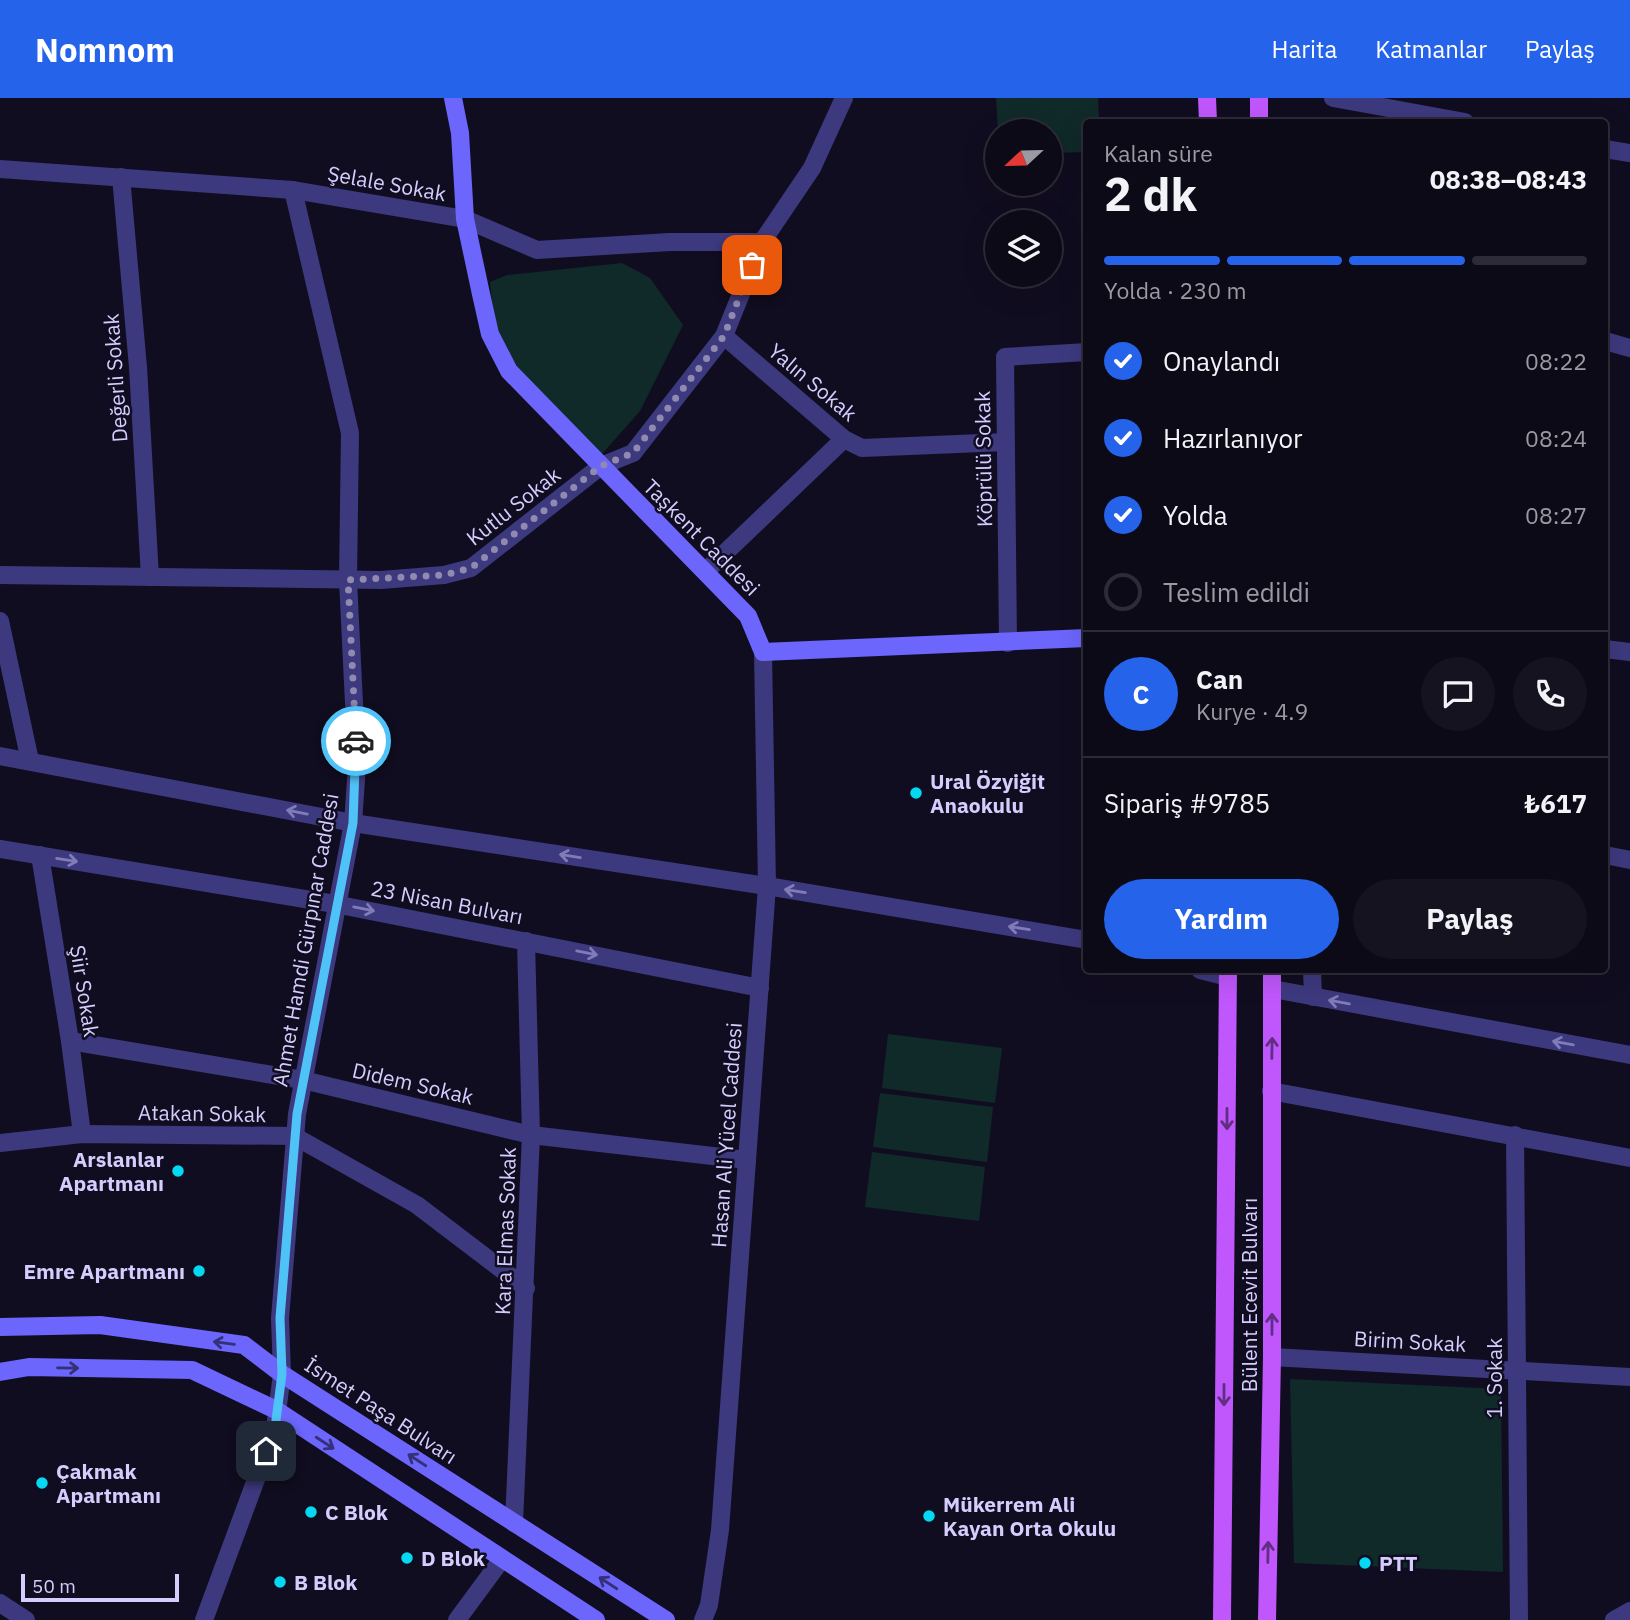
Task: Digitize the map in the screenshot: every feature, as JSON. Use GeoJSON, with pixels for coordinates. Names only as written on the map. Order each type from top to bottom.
{"type":"FeatureCollection","features":[{"type":"Feature","properties":{"kind":"main road"},"geometry":{"type":"LineString","coordinates":[[1208,98],[1208,119]]}},
{"type":"Feature","properties":{"kind":"main road"},"geometry":{"type":"LineString","coordinates":[[1259,98],[1259,119]]}},
{"type":"Feature","properties":{"kind":"main road","name":"Bülent Ecevit Bulvarı"},"geometry":{"type":"LineString","coordinates":[[1222,1620],[1228,973]]}},
{"type":"Feature","properties":{"kind":"main road","name":"Bülent Ecevit Bulvarı"},"geometry":{"type":"LineString","coordinates":[[1267,1620],[1272,1357],[1272,973]]}},
{"type":"Feature","properties":{"kind":"street","name":"Taşkent Caddesi"},"geometry":{"type":"LineString","coordinates":[[453,98],[460,133],[465,219],[490,334],[509,372],[748,616],[763,652]]}},
{"type":"Feature","properties":{"kind":"street","name":"Kutlu Sokak"},"geometry":{"type":"LineString","coordinates":[[0,575],[348,580],[444,575],[471,568],[601,466],[633,453],[724,336],[761,242],[812,168],[844,98]]}},
{"type":"Feature","properties":{"kind":"street"},"geometry":{"type":"LineString","coordinates":[[1333,98],[1448,119]]}},
{"type":"Feature","properties":{"kind":"street"},"geometry":{"type":"LineString","coordinates":[[1608,149],[1630,153]]}},
{"type":"Feature","properties":{"kind":"street","name":"Şelale Sokak"},"geometry":{"type":"LineString","coordinates":[[0,169],[293,190],[465,219],[537,250],[670,242],[761,242]]}},
{"type":"Feature","properties":{"kind":"street","name":"Değerli Sokak"},"geometry":{"type":"LineString","coordinates":[[121,177],[138,367],[150,577]]}},
{"type":"Feature","properties":{"kind":"street","name":"Ahmet Hamdi Gürpınar Caddesi"},"geometry":{"type":"LineString","coordinates":[[204,1620],[275,1428],[282,1374],[280,1318],[294,1136],[335,904],[353,823],[357,765],[348,580],[350,433],[293,190]]}},
{"type":"Feature","properties":{"kind":"street","name":"Yalın Sokak"},"geometry":{"type":"LineString","coordinates":[[724,336],[844,439],[862,448],[1005,442]]}},
{"type":"Feature","properties":{"kind":"street"},"geometry":{"type":"LineString","coordinates":[[1608,342],[1630,348]]}},
{"type":"Feature","properties":{"kind":"street","name":"Köprülü Sokak"},"geometry":{"type":"LineString","coordinates":[[1008,643],[1005,357],[1083,352]]}},
{"type":"Feature","properties":{"kind":"street"},"geometry":{"type":"LineString","coordinates":[[706,571],[844,439]]}},
{"type":"Feature","properties":{"kind":"street"},"geometry":{"type":"LineString","coordinates":[[0,621],[30,761]]}},
{"type":"Feature","properties":{"kind":"street"},"geometry":{"type":"LineString","coordinates":[[763,652],[1083,638]]}},
{"type":"Feature","properties":{"kind":"street"},"geometry":{"type":"LineString","coordinates":[[1608,649],[1630,652]]}},
{"type":"Feature","properties":{"kind":"street","name":"Hasan Ali Yücel Caddesi"},"geometry":{"type":"LineString","coordinates":[[703,1620],[709,1605],[719,1530],[767,886],[763,652]]}},
{"type":"Feature","properties":{"kind":"street"},"geometry":{"type":"LineString","coordinates":[[0,757],[353,823],[767,886],[1083,939]]}},
{"type":"Feature","properties":{"kind":"street","name":"23 Nisan Bulvarı"},"geometry":{"type":"LineString","coordinates":[[0,849],[335,904],[760,988]]}},
{"type":"Feature","properties":{"kind":"street","name":"Şiir Sokak"},"geometry":{"type":"LineString","coordinates":[[40,855],[82,1134]]}},
{"type":"Feature","properties":{"kind":"street"},"geometry":{"type":"LineString","coordinates":[[1608,856],[1630,860]]}},
{"type":"Feature","properties":{"kind":"street","name":"Kara Elmas Sokak"},"geometry":{"type":"LineString","coordinates":[[514,1523],[531,1135],[526,941]]}},
{"type":"Feature","properties":{"kind":"street"},"geometry":{"type":"LineString","coordinates":[[1312,973],[1313,997]]}},
{"type":"Feature","properties":{"kind":"street"},"geometry":{"type":"LineString","coordinates":[[1273,989],[1630,1055]]}},
{"type":"Feature","properties":{"kind":"street","name":"Didem Sokak"},"geometry":{"type":"LineString","coordinates":[[70,1041],[303,1080],[531,1135],[747,1160]]}},
{"type":"Feature","properties":{"kind":"street"},"geometry":{"type":"LineString","coordinates":[[1271,1091],[1630,1158]]}},
{"type":"Feature","properties":{"kind":"street","name":"Atakan Sokak"},"geometry":{"type":"LineString","coordinates":[[0,1143],[82,1134],[294,1136],[417,1205],[526,1288]]}},
{"type":"Feature","properties":{"kind":"street","name":"1. Sokak"},"geometry":{"type":"LineString","coordinates":[[1515,1135],[1518,1620]]}},
{"type":"Feature","properties":{"kind":"street","name":"İsmet Paşa Bulvarı"},"geometry":{"type":"LineString","coordinates":[[0,1327],[100,1325],[244,1345],[282,1374],[666,1620]]}},
{"type":"Feature","properties":{"kind":"street","name":"Birim Sokak"},"geometry":{"type":"LineString","coordinates":[[1272,1357],[1630,1377]]}},
{"type":"Feature","properties":{"kind":"street"},"geometry":{"type":"LineString","coordinates":[[0,1372],[29,1367],[192,1370],[276,1410],[596,1620]]}},
{"type":"Feature","properties":{"kind":"street"},"geometry":{"type":"LineString","coordinates":[[457,1620],[502,1559]]}},
{"type":"Feature","properties":{"kind":"street"},"geometry":{"type":"LineString","coordinates":[[0,1603],[26,1620]]}},
{"type":"Feature","properties":{"kind":"street"},"geometry":{"type":"LineString","coordinates":[[1614,1620],[1630,1611]]}},
{"type":"Feature","properties":{"kind":"green space"},"geometry":{"type":"Polygon","coordinates":[[[996,98],[1098,98],[1099,119],[1083,119],[1083,152],[1062,153],[1062,119],[997,119],[996,98]]]}},
{"type":"Feature","properties":{"kind":"green space"},"geometry":{"type":"Polygon","coordinates":[[[622,263],[650,278],[683,325],[640,411],[602,454],[514,367],[495,330],[490,282],[507,275],[622,263]]]}},
{"type":"Feature","properties":{"kind":"green space"},"geometry":{"type":"Polygon","coordinates":[[[888,1034],[1002,1048],[995,1103],[882,1088],[888,1034]]]}},
{"type":"Feature","properties":{"kind":"green space"},"geometry":{"type":"Polygon","coordinates":[[[880,1093],[993,1107],[987,1162],[873,1147],[880,1093]]]}},
{"type":"Feature","properties":{"kind":"green space"},"geometry":{"type":"Polygon","coordinates":[[[872,1152],[985,1167],[979,1221],[865,1207],[872,1152]]]}},
{"type":"Feature","properties":{"kind":"green space"},"geometry":{"type":"Polygon","coordinates":[[[1290,1379],[1501,1389],[1503,1572],[1294,1563],[1290,1379]]]}},
{"type":"Feature","properties":{"kind":"way so far"},"geometry":{"type":"LineString","coordinates":[[356,741],[348,580],[444,575],[471,568],[601,466],[633,453],[724,336],[752,265]]}},
{"type":"Feature","properties":{"kind":"place","name":"Ural Özyiğit Anaokulu"},"geometry":{"type":"Point","coordinates":[916,793]}},
{"type":"Feature","properties":{"kind":"place","name":"Arslanlar Apartmanı"},"geometry":{"type":"Point","coordinates":[178,1171]}},
{"type":"Feature","properties":{"kind":"place","name":"Emre Apartmanı"},"geometry":{"type":"Point","coordinates":[199,1271]}},
{"type":"Feature","properties":{"kind":"place","name":"Çakmak Apartmanı"},"geometry":{"type":"Point","coordinates":[42,1483]}},
{"type":"Feature","properties":{"kind":"place","name":"C Blok"},"geometry":{"type":"Point","coordinates":[311,1512]}},
{"type":"Feature","properties":{"kind":"place","name":"Mükerrem Ali Kayan Orta Okulu"},"geometry":{"type":"Point","coordinates":[929,1516]}},
{"type":"Feature","properties":{"kind":"place","name":"D Blok"},"geometry":{"type":"Point","coordinates":[407,1558]}},
{"type":"Feature","properties":{"kind":"place","name":"PTT"},"geometry":{"type":"Point","coordinates":[1365,1563]}},
{"type":"Feature","properties":{"kind":"place","name":"B Blok"},"geometry":{"type":"Point","coordinates":[280,1582]}},
{"type":"Feature","properties":{"kind":"route"},"geometry":{"type":"LineString","coordinates":[[266,1451],[275,1428],[282,1374],[280,1318],[287,1206],[297,1114],[335,904],[353,823],[356,741]]}}]}
